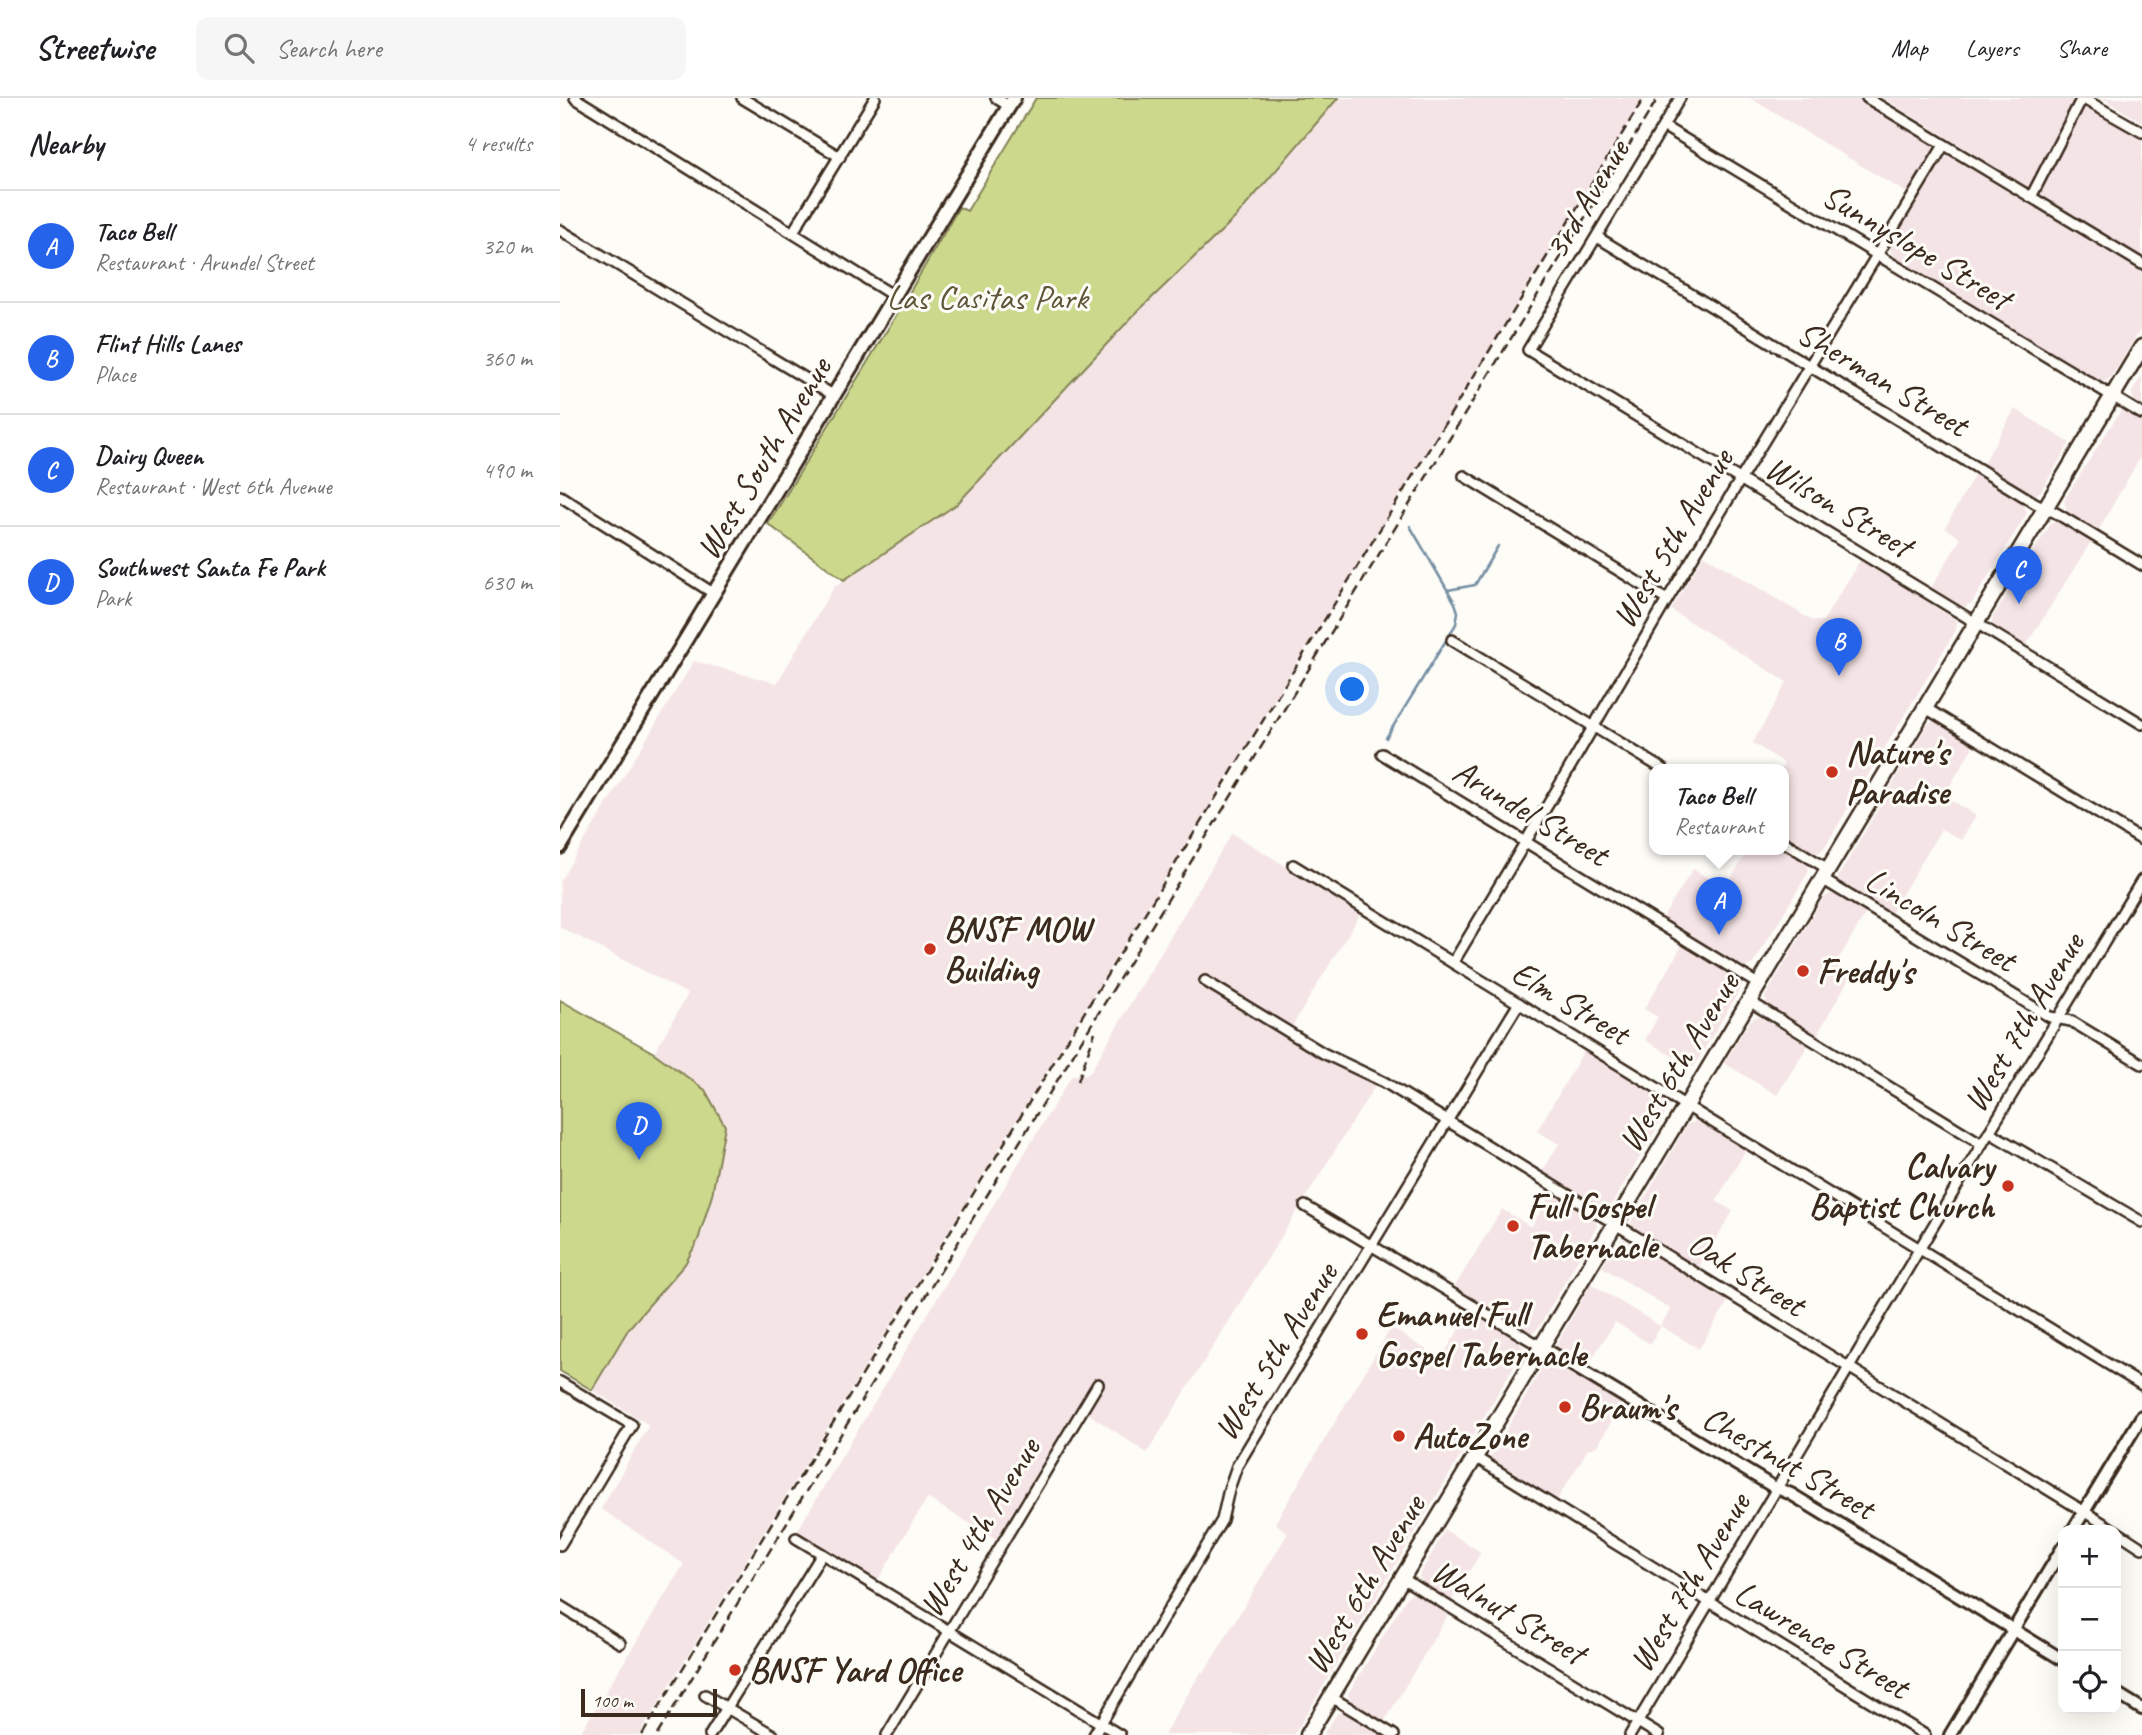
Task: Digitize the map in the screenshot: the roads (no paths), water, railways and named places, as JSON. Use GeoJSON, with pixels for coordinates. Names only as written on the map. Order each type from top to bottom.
{"type":"FeatureCollection","features":[{"type":"Feature","properties":{"kind":"main road","name":"West South Avenue"},"geometry":{"type":"LineString","coordinates":[[560,847],[1012,102]]}},
{"type":"Feature","properties":{"kind":"main road","name":"West 6th Avenue"},"geometry":{"type":"LineString","coordinates":[[1308,1735],[2142,347]]}},
{"type":"Feature","properties":{"kind":"street"},"geometry":{"type":"LineString","coordinates":[[575,98],[894,296]]}},
{"type":"Feature","properties":{"kind":"street"},"geometry":{"type":"LineString","coordinates":[[742,98],[840,157]]}},
{"type":"Feature","properties":{"kind":"street"},"geometry":{"type":"LineString","coordinates":[[793,233],[875,98]]}},
{"type":"Feature","properties":{"kind":"street"},"geometry":{"type":"LineString","coordinates":[[996,98],[1012,102]]}},
{"type":"Feature","properties":{"kind":"street","name":"3rd Avenue"},"geometry":{"type":"LineString","coordinates":[[1563,293],[1680,98]]}},
{"type":"Feature","properties":{"kind":"street"},"geometry":{"type":"LineString","coordinates":[[1867,98],[2142,264]]}},
{"type":"Feature","properties":{"kind":"street"},"geometry":{"type":"LineString","coordinates":[[2031,197],[2082,98],[2142,132]]}},
{"type":"Feature","properties":{"kind":"street","name":"Sunnyslope Street"},"geometry":{"type":"LineString","coordinates":[[1663,126],[2142,414]]}},
{"type":"Feature","properties":{"kind":"street","name":"West 5th Avenue"},"geometry":{"type":"LineString","coordinates":[[1453,963],[1667,600],[1944,145]]}},
{"type":"Feature","properties":{"kind":"street"},"geometry":{"type":"LineString","coordinates":[[560,230],[834,395]]}},
{"type":"Feature","properties":{"kind":"street","name":"Sherman Street"},"geometry":{"type":"LineString","coordinates":[[1597,237],[2142,565]]}},
{"type":"Feature","properties":{"kind":"street","name":"Wilson Street"},"geometry":{"type":"LineString","coordinates":[[1563,293],[1528,349],[2142,724]]}},
{"type":"Feature","properties":{"kind":"street"},"geometry":{"type":"LineString","coordinates":[[1464,477],[1667,600]]}},
{"type":"Feature","properties":{"kind":"street"},"geometry":{"type":"LineString","coordinates":[[560,496],[713,593]]}},
{"type":"Feature","properties":{"kind":"street"},"geometry":{"type":"LineString","coordinates":[[1452,640],[1655,764]]}},
{"type":"Feature","properties":{"kind":"street"},"geometry":{"type":"LineString","coordinates":[[1924,707],[2142,840]]}},
{"type":"Feature","properties":{"kind":"street","name":"Arundel Street"},"geometry":{"type":"LineString","coordinates":[[1382,754],[1758,984]]}},
{"type":"Feature","properties":{"kind":"street","name":"Lincoln Street"},"geometry":{"type":"LineString","coordinates":[[1789,846],[1825,874],[2050,1017],[2071,1021],[2142,1064]]}},
{"type":"Feature","properties":{"kind":"street","name":"Elm Street"},"geometry":{"type":"LineString","coordinates":[[1293,865],[2142,1385]]}},
{"type":"Feature","properties":{"kind":"street","name":"West 7th Avenue"},"geometry":{"type":"LineString","coordinates":[[1630,1735],[2142,880]]}},
{"type":"Feature","properties":{"kind":"street","name":"Oak Street"},"geometry":{"type":"LineString","coordinates":[[1205,981],[1323,1053],[1384,1082],[2106,1525]]}},
{"type":"Feature","properties":{"kind":"street"},"geometry":{"type":"LineString","coordinates":[[1749,1001],[1982,1144]]}},
{"type":"Feature","properties":{"kind":"street","name":"West 5th Avenue"},"geometry":{"type":"LineString","coordinates":[[1094,1735],[1222,1520],[1237,1466],[1519,1003]]}},
{"type":"Feature","properties":{"kind":"street"},"geometry":{"type":"LineString","coordinates":[[1989,1132],[2142,1222]]}},
{"type":"Feature","properties":{"kind":"street","name":"Chestnut Street"},"geometry":{"type":"LineString","coordinates":[[1305,1206],[1803,1501],[2058,1657]]}},
{"type":"Feature","properties":{"kind":"street"},"geometry":{"type":"LineString","coordinates":[[560,1382],[632,1425],[560,1545]]}},
{"type":"Feature","properties":{"kind":"street","name":"West 4th Avenue"},"geometry":{"type":"LineString","coordinates":[[887,1735],[1098,1384]]}},
{"type":"Feature","properties":{"kind":"street"},"geometry":{"type":"LineString","coordinates":[[2076,1525],[2142,1416]]}},
{"type":"Feature","properties":{"kind":"street","name":"Lawrence Street"},"geometry":{"type":"LineString","coordinates":[[1475,1457],[1926,1735]]}},
{"type":"Feature","properties":{"kind":"street","name":"Oak Street"},"geometry":{"type":"LineString","coordinates":[[2121,1535],[2142,1548]]}},
{"type":"Feature","properties":{"kind":"street"},"geometry":{"type":"LineString","coordinates":[[796,1538],[1120,1735]]}},
{"type":"Feature","properties":{"kind":"street"},"geometry":{"type":"LineString","coordinates":[[710,1735],[822,1554]]}},
{"type":"Feature","properties":{"kind":"street"},"geometry":{"type":"LineString","coordinates":[[1950,1735],[2058,1555]]}},
{"type":"Feature","properties":{"kind":"street","name":"Walnut Street"},"geometry":{"type":"LineString","coordinates":[[1402,1578],[1659,1735]]}},
{"type":"Feature","properties":{"kind":"street"},"geometry":{"type":"LineString","coordinates":[[560,1606],[620,1643]]}},
{"type":"Feature","properties":{"kind":"street"},"geometry":{"type":"LineString","coordinates":[[705,1695],[773,1735]]}},
{"type":"Feature","properties":{"kind":"street"},"geometry":{"type":"LineString","coordinates":[[2121,1696],[2142,1710]]}},
{"type":"Feature","properties":{"kind":"street"},"geometry":{"type":"LineString","coordinates":[[1331,1697],[1394,1735]]}},
{"type":"Feature","properties":{"kind":"waterway"},"geometry":{"type":"LineString","coordinates":[[1386,738],[1456,624],[1458,612],[1410,526]]}},
{"type":"Feature","properties":{"kind":"waterway"},"geometry":{"type":"LineString","coordinates":[[1448,590],[1475,585],[1498,546]]}},
{"type":"Feature","properties":{"kind":"railway"},"geometry":{"type":"LineString","coordinates":[[642,1735],[1644,98]]}},
{"type":"Feature","properties":{"kind":"railway"},"geometry":{"type":"LineString","coordinates":[[657,1735],[1658,98]]}},
{"type":"Feature","properties":{"kind":"railway"},"geometry":{"type":"LineString","coordinates":[[1078,1081],[1095,1032]]}},
{"type":"Feature","properties":{"kind":"place","name":"Dairy Queen"},"geometry":{"type":"Point","coordinates":[2019,604]}},
{"type":"Feature","properties":{"kind":"place","name":"Flint Hills Lanes"},"geometry":{"type":"Point","coordinates":[1839,676]}},
{"type":"Feature","properties":{"kind":"place","name":"Nature's Paradise"},"geometry":{"type":"Point","coordinates":[1832,772]}},
{"type":"Feature","properties":{"kind":"place","name":"Taco Bell"},"geometry":{"type":"Point","coordinates":[1719,935]}},
{"type":"Feature","properties":{"kind":"place","name":"BNSF MOW Building"},"geometry":{"type":"Point","coordinates":[930,949]}},
{"type":"Feature","properties":{"kind":"place","name":"Freddy's"},"geometry":{"type":"Point","coordinates":[1803,971]}},
{"type":"Feature","properties":{"kind":"place","name":"Southwest Santa Fe Park"},"geometry":{"type":"Point","coordinates":[639,1160]}},
{"type":"Feature","properties":{"kind":"place","name":"Calvary Baptist Church"},"geometry":{"type":"Point","coordinates":[2008,1186]}},
{"type":"Feature","properties":{"kind":"place","name":"Full Gospel Tabernacle"},"geometry":{"type":"Point","coordinates":[1513,1226]}},
{"type":"Feature","properties":{"kind":"place","name":"Emanuel Full Gospel Tabernacle"},"geometry":{"type":"Point","coordinates":[1362,1334]}},
{"type":"Feature","properties":{"kind":"place","name":"Braum's"},"geometry":{"type":"Point","coordinates":[1565,1407]}},
{"type":"Feature","properties":{"kind":"place","name":"AutoZone"},"geometry":{"type":"Point","coordinates":[1399,1436]}},
{"type":"Feature","properties":{"kind":"place","name":"BNSF Yard Office"},"geometry":{"type":"Point","coordinates":[735,1670]}},
{"type":"Feature","properties":{"kind":"park label","name":"Las Casitas Park"},"geometry":{"type":"Point","coordinates":[987,297]}}]}
